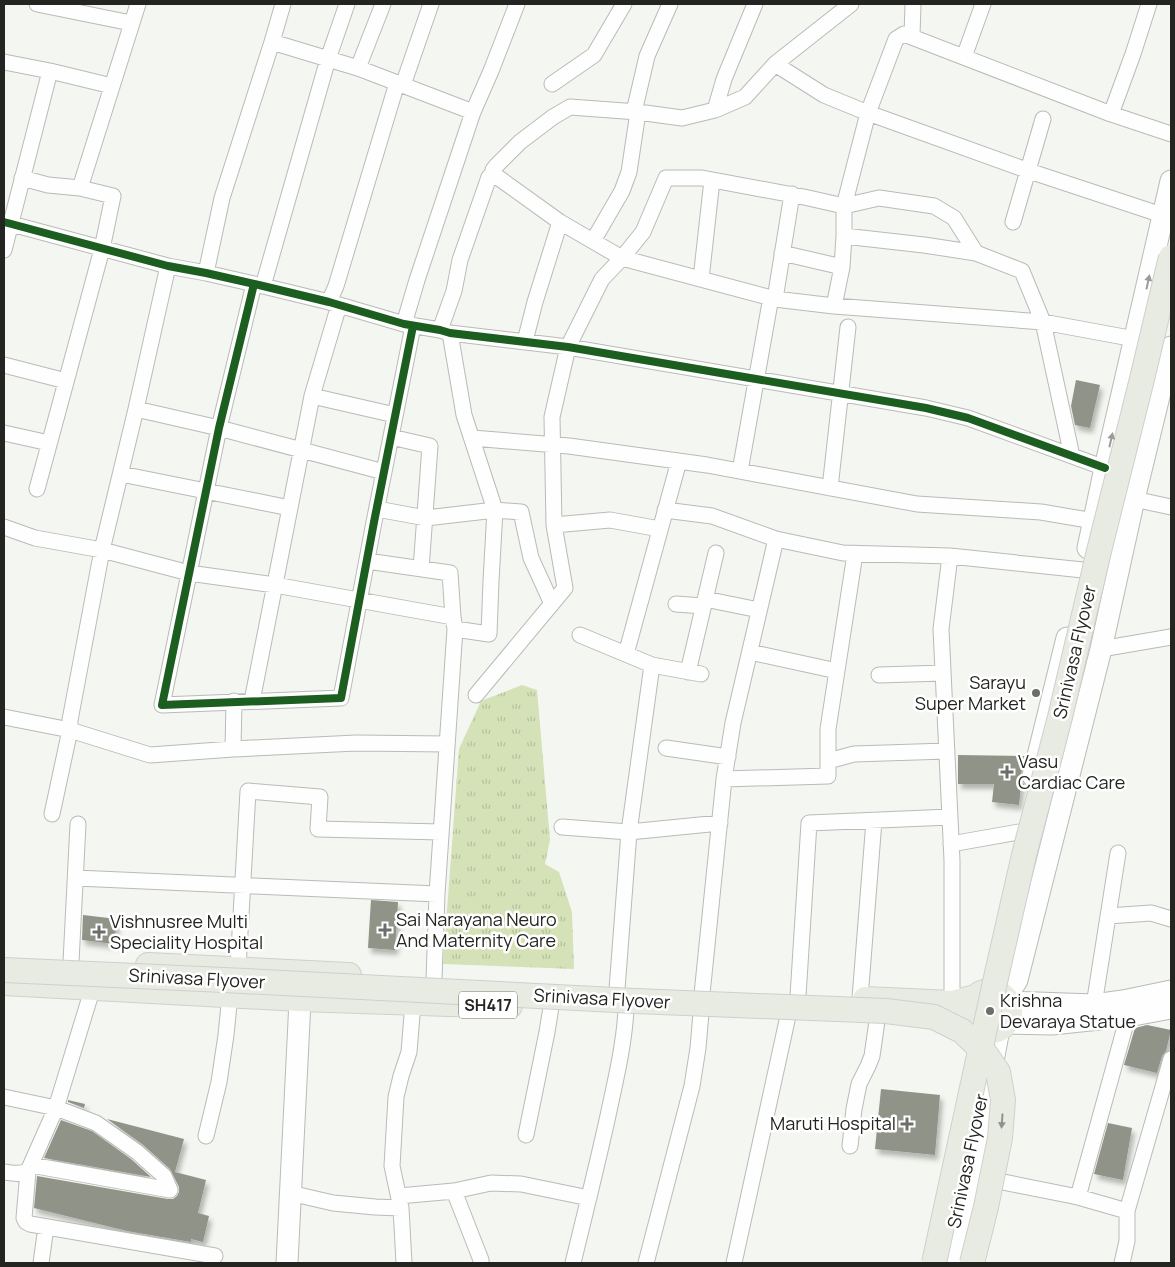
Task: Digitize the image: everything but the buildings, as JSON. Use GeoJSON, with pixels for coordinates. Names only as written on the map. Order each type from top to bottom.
{"type":"FeatureCollection","features":[{"type":"Feature","properties":{"kind":"main road","name":"Srinivasa Flyover"},"geometry":{"type":"LineString","coordinates":[[934,1263],[996,973],[1171,257]]}},
{"type":"Feature","properties":{"kind":"main road","name":"Srinivasa Flyover"},"geometry":{"type":"LineString","coordinates":[[946,1263],[1008,976],[1171,311]]}},
{"type":"Feature","properties":{"kind":"main road","name":"SH417"},"geometry":{"type":"LineString","coordinates":[[4,959],[238,968],[617,989],[702,1003]]}},
{"type":"Feature","properties":{"kind":"main road","name":"Srinivasa Flyover"},"geometry":{"type":"LineString","coordinates":[[4,970],[645,1002],[886,1011],[934,1017],[962,1031],[985,1052],[998,1072],[1003,1100],[1000,1138],[972,1263]]}},
{"type":"Feature","properties":{"kind":"main road","name":"SH417"},"geometry":{"type":"LineString","coordinates":[[4,983],[300,999],[626,1010],[702,1003],[793,1006],[877,1021],[937,1024],[986,1009]]}},
{"type":"Feature","properties":{"kind":"main road","name":"SH417"},"geometry":{"type":"LineString","coordinates":[[793,1006],[860,998],[986,1009]]}},
{"type":"Feature","properties":{"kind":"street"},"geometry":{"type":"LineString","coordinates":[[37,4],[131,23]]}},
{"type":"Feature","properties":{"kind":"street"},"geometry":{"type":"LineString","coordinates":[[80,188],[138,4]]}},
{"type":"Feature","properties":{"kind":"street"},"geometry":{"type":"LineString","coordinates":[[206,273],[222,198],[283,4]]}},
{"type":"Feature","properties":{"kind":"street"},"geometry":{"type":"LineString","coordinates":[[347,4],[258,285],[220,428],[162,705],[341,698],[395,415],[408,325],[417,280],[473,112],[492,71],[517,4]]}},
{"type":"Feature","properties":{"kind":"street"},"geometry":{"type":"LineString","coordinates":[[358,68],[383,4]]}},
{"type":"Feature","properties":{"kind":"street"},"geometry":{"type":"LineString","coordinates":[[252,701],[312,396],[334,304],[336,286],[400,84],[431,4]]}},
{"type":"Feature","properties":{"kind":"street"},"geometry":{"type":"LineString","coordinates":[[552,84],[594,55],[624,4]]}},
{"type":"Feature","properties":{"kind":"street"},"geometry":{"type":"LineString","coordinates":[[593,241],[622,191],[629,172],[636,112],[647,56],[670,4]]}},
{"type":"Feature","properties":{"kind":"street"},"geometry":{"type":"LineString","coordinates":[[715,110],[724,79],[755,4]]}},
{"type":"Feature","properties":{"kind":"street"},"geometry":{"type":"LineString","coordinates":[[4,527],[35,538],[102,550],[189,573],[275,585],[360,601],[454,623],[489,634],[495,510],[464,415],[445,332],[460,260],[489,176],[492,175],[496,166],[520,142],[553,117],[570,107],[682,118],[715,110],[746,96],[775,64],[851,4]]}},
{"type":"Feature","properties":{"kind":"street"},"geometry":{"type":"LineString","coordinates":[[912,36],[913,4]]}},
{"type":"Feature","properties":{"kind":"street"},"geometry":{"type":"LineString","coordinates":[[964,57],[983,4]]}},
{"type":"Feature","properties":{"kind":"street"},"geometry":{"type":"LineString","coordinates":[[1112,114],[1149,4]]}},
{"type":"Feature","properties":{"kind":"street"},"geometry":{"type":"LineString","coordinates":[[834,306],[842,267],[844,206],[868,113],[896,39],[904,34],[1112,114],[1171,134]]}},
{"type":"Feature","properties":{"kind":"street"},"geometry":{"type":"LineString","coordinates":[[272,42],[358,68],[473,112]]}},
{"type":"Feature","properties":{"kind":"street"},"geometry":{"type":"LineString","coordinates":[[4,62],[112,86]]}},
{"type":"Feature","properties":{"kind":"street"},"geometry":{"type":"LineString","coordinates":[[775,64],[824,96],[1029,171],[1162,215]]}},
{"type":"Feature","properties":{"kind":"street"},"geometry":{"type":"LineString","coordinates":[[4,250],[7,223],[22,178],[50,71]]}},
{"type":"Feature","properties":{"kind":"street"},"geometry":{"type":"LineString","coordinates":[[1013,222],[1043,119]]}},
{"type":"Feature","properties":{"kind":"street"},"geometry":{"type":"LineString","coordinates":[[492,175],[560,222],[622,258],[701,280],[773,298],[834,306],[1043,322],[1135,339]]}},
{"type":"Feature","properties":{"kind":"street"},"geometry":{"type":"LineString","coordinates":[[22,178],[48,185],[80,188],[113,196],[102,249],[37,489]]}},
{"type":"Feature","properties":{"kind":"street"},"geometry":{"type":"LineString","coordinates":[[476,695],[565,588],[554,525],[552,417],[568,347],[602,279],[643,232],[666,178],[702,178],[792,194],[844,206],[879,198],[934,206],[954,218],[976,254]]}},
{"type":"Feature","properties":{"kind":"street"},"geometry":{"type":"LineString","coordinates":[[701,280],[712,180]]}},
{"type":"Feature","properties":{"kind":"street"},"geometry":{"type":"LineString","coordinates":[[928,1263],[986,1009],[1019,832],[1083,570],[1171,181]]}},
{"type":"Feature","properties":{"kind":"street"},"geometry":{"type":"LineString","coordinates":[[740,472],[792,194]]}},
{"type":"Feature","properties":{"kind":"street"},"geometry":{"type":"LineString","coordinates":[[525,341],[560,222]]}},
{"type":"Feature","properties":{"kind":"street"},"geometry":{"type":"LineString","coordinates":[[7,223],[168,266],[206,273],[334,304],[408,325],[445,332],[568,347],[926,408],[968,418],[1105,468]]}},
{"type":"Feature","properties":{"kind":"street"},"geometry":{"type":"LineString","coordinates":[[844,236],[924,245],[976,254],[1022,271],[1043,322],[1072,456]]}},
{"type":"Feature","properties":{"kind":"street"},"geometry":{"type":"LineString","coordinates":[[782,253],[842,267]]}},
{"type":"Feature","properties":{"kind":"street"},"geometry":{"type":"LineString","coordinates":[[52,814],[70,730],[70,720],[102,550],[168,266]]}},
{"type":"Feature","properties":{"kind":"street"},"geometry":{"type":"LineString","coordinates":[[830,488],[848,327]]}},
{"type":"Feature","properties":{"kind":"street"},"geometry":{"type":"LineString","coordinates":[[986,1009],[1017,980],[1101,648],[1134,499],[1170,356]]}},
{"type":"Feature","properties":{"kind":"street"},"geometry":{"type":"LineString","coordinates":[[4,365],[66,381]]}},
{"type":"Feature","properties":{"kind":"street"},"geometry":{"type":"LineString","coordinates":[[312,396],[395,415]]}},
{"type":"Feature","properties":{"kind":"street"},"geometry":{"type":"LineString","coordinates":[[136,409],[220,428],[384,472]]}},
{"type":"Feature","properties":{"kind":"street"},"geometry":{"type":"LineString","coordinates":[[4,433],[49,443]]}},
{"type":"Feature","properties":{"kind":"street"},"geometry":{"type":"LineString","coordinates":[[391,436],[430,446],[422,569]]}},
{"type":"Feature","properties":{"kind":"street"},"geometry":{"type":"LineString","coordinates":[[472,438],[552,445],[678,461],[917,504],[1041,512],[1094,521]]}},
{"type":"Feature","properties":{"kind":"street"},"geometry":{"type":"LineString","coordinates":[[626,654],[678,461]]}},
{"type":"Feature","properties":{"kind":"street"},"geometry":{"type":"LineString","coordinates":[[121,474],[290,508]]}},
{"type":"Feature","properties":{"kind":"street"},"geometry":{"type":"LineString","coordinates":[[1134,499],[1171,507]]}},
{"type":"Feature","properties":{"kind":"street"},"geometry":{"type":"LineString","coordinates":[[377,509],[426,518],[495,510],[521,512],[531,558],[552,604]]}},
{"type":"Feature","properties":{"kind":"street"},"geometry":{"type":"LineString","coordinates":[[665,510],[712,516],[776,538],[843,553],[950,556],[1083,570]]}},
{"type":"Feature","properties":{"kind":"street"},"geometry":{"type":"LineString","coordinates":[[554,525],[610,520],[660,530]]}},
{"type":"Feature","properties":{"kind":"street"},"geometry":{"type":"LineString","coordinates":[[646,1263],[692,1086],[698,1048],[724,778],[733,723],[776,538]]}},
{"type":"Feature","properties":{"kind":"street"},"geometry":{"type":"LineString","coordinates":[[580,635],[652,665],[694,673],[704,602],[716,553]]}},
{"type":"Feature","properties":{"kind":"street"},"geometry":{"type":"LineString","coordinates":[[724,778],[828,776],[828,729],[856,554]]}},
{"type":"Feature","properties":{"kind":"street"},"geometry":{"type":"LineString","coordinates":[[950,556],[941,629],[951,844],[986,1009],[972,1176],[952,1263]]}},
{"type":"Feature","properties":{"kind":"street"},"geometry":{"type":"LineString","coordinates":[[367,561],[450,574],[454,623],[437,894],[434,979]]}},
{"type":"Feature","properties":{"kind":"street"},"geometry":{"type":"LineString","coordinates":[[676,604],[704,602],[759,610]]}},
{"type":"Feature","properties":{"kind":"street"},"geometry":{"type":"LineString","coordinates":[[1101,648],[1171,637]]}},
{"type":"Feature","properties":{"kind":"street"},"geometry":{"type":"LineString","coordinates":[[750,652],[837,672]]}},
{"type":"Feature","properties":{"kind":"street"},"geometry":{"type":"LineString","coordinates":[[617,989],[629,832],[652,665]]}},
{"type":"Feature","properties":{"kind":"street"},"geometry":{"type":"LineString","coordinates":[[879,675],[943,673]]}},
{"type":"Feature","properties":{"kind":"street"},"geometry":{"type":"LineString","coordinates":[[233,749],[234,702]]}},
{"type":"Feature","properties":{"kind":"street"},"geometry":{"type":"LineString","coordinates":[[4,718],[70,730],[150,755],[233,749],[356,744],[447,744]]}},
{"type":"Feature","properties":{"kind":"street"},"geometry":{"type":"LineString","coordinates":[[666,748],[728,757]]}},
{"type":"Feature","properties":{"kind":"street"},"geometry":{"type":"LineString","coordinates":[[828,761],[854,754],[946,751]]}},
{"type":"Feature","properties":{"kind":"street"},"geometry":{"type":"LineString","coordinates":[[238,968],[248,791],[320,797],[318,829],[441,832]]}},
{"type":"Feature","properties":{"kind":"street"},"geometry":{"type":"LineString","coordinates":[[734,1263],[793,1006],[809,823],[950,818]]}},
{"type":"Feature","properties":{"kind":"street"},"geometry":{"type":"LineString","coordinates":[[860,998],[874,821]]}},
{"type":"Feature","properties":{"kind":"street"},"geometry":{"type":"LineString","coordinates":[[562,827],[629,832],[720,823]]}},
{"type":"Feature","properties":{"kind":"street"},"geometry":{"type":"LineString","coordinates":[[70,962],[78,824]]}},
{"type":"Feature","properties":{"kind":"street"},"geometry":{"type":"LineString","coordinates":[[951,844],[1019,832]]}},
{"type":"Feature","properties":{"kind":"street"},"geometry":{"type":"LineString","coordinates":[[1094,1005],[1118,853]]}},
{"type":"Feature","properties":{"kind":"street"},"geometry":{"type":"LineString","coordinates":[[76,878],[437,894]]}},
{"type":"Feature","properties":{"kind":"street"},"geometry":{"type":"LineString","coordinates":[[1108,916],[1151,914],[1171,919]]}},
{"type":"Feature","properties":{"kind":"street"},"geometry":{"type":"LineString","coordinates":[[287,1263],[301,972]]}},
{"type":"Feature","properties":{"kind":"street"},"geometry":{"type":"LineString","coordinates":[[93,987],[56,1108],[30,1168],[24,1218],[30,1224],[215,1256]]}},
{"type":"Feature","properties":{"kind":"street"},"geometry":{"type":"LineString","coordinates":[[986,1009],[1094,1005],[1171,991]]}},
{"type":"Feature","properties":{"kind":"street"},"geometry":{"type":"LineString","coordinates":[[206,1136],[219,1082],[230,995]]}},
{"type":"Feature","properties":{"kind":"street"},"geometry":{"type":"LineString","coordinates":[[404,1263],[400,1202],[392,1166],[396,1097],[409,1052],[413,1003]]}},
{"type":"Feature","properties":{"kind":"street"},"geometry":{"type":"LineString","coordinates":[[526,1135],[551,1007]]}},
{"type":"Feature","properties":{"kind":"street"},"geometry":{"type":"LineString","coordinates":[[986,1009],[1052,1024],[1128,1016],[1171,1008]]}},
{"type":"Feature","properties":{"kind":"street"},"geometry":{"type":"LineString","coordinates":[[573,1263],[617,1075],[625,1030],[626,1010]]}},
{"type":"Feature","properties":{"kind":"street"},"geometry":{"type":"LineString","coordinates":[[1078,1197],[1128,1016]]}},
{"type":"Feature","properties":{"kind":"street"},"geometry":{"type":"LineString","coordinates":[[850,1146],[859,1084],[872,1056],[877,1021]]}},
{"type":"Feature","properties":{"kind":"street"},"geometry":{"type":"LineString","coordinates":[[1122,1263],[1127,1241],[1127,1211],[1171,1059]]}},
{"type":"Feature","properties":{"kind":"street"},"geometry":{"type":"LineString","coordinates":[[4,1097],[56,1108],[96,1123],[130,1147],[164,1176],[170,1190],[30,1168],[23,1174],[4,1172]]}},
{"type":"Feature","properties":{"kind":"street"},"geometry":{"type":"LineString","coordinates":[[972,1176],[1078,1197],[1127,1211]]}},
{"type":"Feature","properties":{"kind":"street"},"geometry":{"type":"LineString","coordinates":[[290,1193],[333,1202],[375,1207],[491,1183],[521,1184],[589,1198]]}},
{"type":"Feature","properties":{"kind":"street"},"geometry":{"type":"LineString","coordinates":[[454,1191],[481,1263]]}},
{"type":"Feature","properties":{"kind":"street"},"geometry":{"type":"LineString","coordinates":[[41,1263],[46,1227]]}},
{"type":"Feature","properties":{"kind":"green space"},"geometry":{"type":"Polygon","coordinates":[[[522,685],[537,690],[550,840],[545,864],[559,872],[572,912],[574,969],[443,964],[459,749],[481,701],[522,685]]]}},
{"type":"Feature","properties":{"kind":"cycle path"},"geometry":{"type":"LineString","coordinates":[[4,222],[168,266],[329,302],[404,324],[450,333],[568,347],[926,408],[968,418],[1105,468]]}},
{"type":"Feature","properties":{"kind":"cycle path"},"geometry":{"type":"LineString","coordinates":[[254,284],[219,428],[162,705],[341,698],[413,326]]}},
{"type":"Feature","properties":{"kind":"place","name":"Sarayu Super Market"},"geometry":{"type":"Point","coordinates":[1036,693]}},
{"type":"Feature","properties":{"kind":"place","name":"Vasu Cardiac Care"},"geometry":{"type":"Point","coordinates":[1007,772]}},
{"type":"Feature","properties":{"kind":"place","name":"Sai Narayana Neuro And Maternity Care"},"geometry":{"type":"Point","coordinates":[385,930]}},
{"type":"Feature","properties":{"kind":"place","name":"Vishnusree Multi Speciality Hospital"},"geometry":{"type":"Point","coordinates":[99,932]}},
{"type":"Feature","properties":{"kind":"place","name":"Krishna Devaraya Statue"},"geometry":{"type":"Point","coordinates":[990,1011]}},
{"type":"Feature","properties":{"kind":"place","name":"Maruti Hospital"},"geometry":{"type":"Point","coordinates":[907,1124]}}]}
